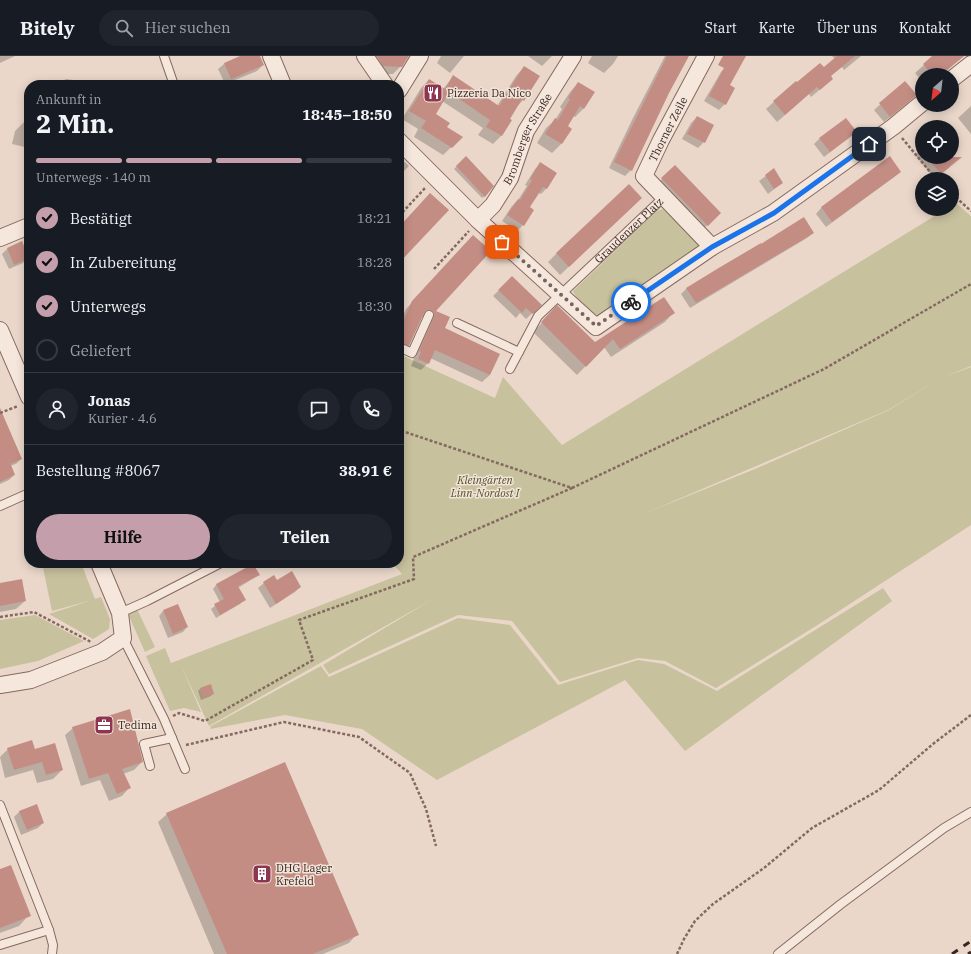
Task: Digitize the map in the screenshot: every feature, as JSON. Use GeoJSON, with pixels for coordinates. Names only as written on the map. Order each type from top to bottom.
{"type":"FeatureCollection","features":[{"type":"Feature","properties":{"kind":"street"},"geometry":{"type":"LineString","coordinates":[[271,56],[282,80]]}},
{"type":"Feature","properties":{"kind":"street"},"geometry":{"type":"LineString","coordinates":[[365,56],[382,80]]}},
{"type":"Feature","properties":{"kind":"street"},"geometry":{"type":"LineString","coordinates":[[404,82],[420,56]]}},
{"type":"Feature","properties":{"kind":"street","name":"Bromberger Straße"},"geometry":{"type":"LineString","coordinates":[[478,220],[493,205],[510,178],[526,131],[573,56]]}},
{"type":"Feature","properties":{"kind":"street","name":"Thorner Zeile"},"geometry":{"type":"LineString","coordinates":[[664,197],[644,176],[661,140],[706,56]]}},
{"type":"Feature","properties":{"kind":"street"},"geometry":{"type":"LineString","coordinates":[[959,73],[971,64]]}},
{"type":"Feature","properties":{"kind":"street"},"geometry":{"type":"LineString","coordinates":[[404,146],[478,220],[596,326],[712,247],[774,213],[893,127],[915,109]]}},
{"type":"Feature","properties":{"kind":"street","name":"Graudenzer Platz"},"geometry":{"type":"LineString","coordinates":[[664,197],[712,247]]}},
{"type":"Feature","properties":{"kind":"street"},"geometry":{"type":"LineString","coordinates":[[0,238],[24,228]]}},
{"type":"Feature","properties":{"kind":"street"},"geometry":{"type":"LineString","coordinates":[[0,330],[24,398]]}},
{"type":"Feature","properties":{"kind":"street"},"geometry":{"type":"LineString","coordinates":[[0,685],[31,680],[102,652],[123,638],[120,613],[101,568]]}},
{"type":"Feature","properties":{"kind":"lane"},"geometry":{"type":"LineString","coordinates":[[164,56],[172,80]]}},
{"type":"Feature","properties":{"kind":"lane","name":"Graudenzer Platz"},"geometry":{"type":"LineString","coordinates":[[510,369],[538,316],[664,197]]}},
{"type":"Feature","properties":{"kind":"lane"},"geometry":{"type":"LineString","coordinates":[[404,349],[412,352],[429,315]]}},
{"type":"Feature","properties":{"kind":"lane"},"geometry":{"type":"LineString","coordinates":[[457,323],[519,352]]}},
{"type":"Feature","properties":{"kind":"lane"},"geometry":{"type":"LineString","coordinates":[[0,506],[24,495]]}},
{"type":"Feature","properties":{"kind":"lane"},"geometry":{"type":"LineString","coordinates":[[120,613],[211,568]]}},
{"type":"Feature","properties":{"kind":"lane"},"geometry":{"type":"LineString","coordinates":[[123,638],[164,719],[185,769]]}},
{"type":"Feature","properties":{"kind":"lane"},"geometry":{"type":"LineString","coordinates":[[150,766],[144,744],[172,738]]}},
{"type":"Feature","properties":{"kind":"lane"},"geometry":{"type":"LineString","coordinates":[[0,805],[49,930],[53,945],[52,954]]}},
{"type":"Feature","properties":{"kind":"lane"},"geometry":{"type":"LineString","coordinates":[[778,954],[841,904],[918,847],[944,828],[971,812]]}},
{"type":"Feature","properties":{"kind":"lane"},"geometry":{"type":"LineString","coordinates":[[0,945],[49,930]]}},
{"type":"Feature","properties":{"kind":"path"},"geometry":{"type":"LineString","coordinates":[[893,127],[930,172]]}},
{"type":"Feature","properties":{"kind":"path"},"geometry":{"type":"LineString","coordinates":[[404,211],[435,177]]}},
{"type":"Feature","properties":{"kind":"path"},"geometry":{"type":"LineString","coordinates":[[959,200],[971,211]]}},
{"type":"Feature","properties":{"kind":"path"},"geometry":{"type":"LineString","coordinates":[[434,269],[478,220]]}},
{"type":"Feature","properties":{"kind":"path"},"geometry":{"type":"LineString","coordinates":[[164,719],[179,713],[206,721],[312,660],[299,620],[414,579],[413,557],[572,488],[824,369],[971,284]]}},
{"type":"Feature","properties":{"kind":"path"},"geometry":{"type":"LineString","coordinates":[[0,413],[24,401]]}},
{"type":"Feature","properties":{"kind":"path"},"geometry":{"type":"LineString","coordinates":[[404,432],[572,488]]}},
{"type":"Feature","properties":{"kind":"path"},"geometry":{"type":"LineString","coordinates":[[0,617],[34,612],[90,640],[102,652]]}},
{"type":"Feature","properties":{"kind":"path"},"geometry":{"type":"LineString","coordinates":[[677,954],[695,921],[713,904],[764,868],[812,828],[879,790],[933,744],[971,715]]}},
{"type":"Feature","properties":{"kind":"path"},"geometry":{"type":"LineString","coordinates":[[176,747],[284,722],[359,737],[410,773],[426,809],[436,846]]}},
{"type":"Feature","properties":{"kind":"green space","name":"Kleingärten Linn-Nordost I"},"geometry":{"type":"Polygon","coordinates":[[[959,206],[971,216],[971,366],[944,377],[971,367],[971,525],[816,626],[716,688],[665,661],[638,658],[560,682],[512,621],[458,615],[329,674],[323,665],[433,599],[209,726],[181,665],[201,712],[184,708],[170,711],[146,656],[165,648],[171,663],[402,574],[397,568],[404,568],[404,356],[495,398],[503,377],[562,445],[935,216],[959,216],[959,206]],[[941,378],[888,410],[648,512],[755,469],[889,410],[941,378]]]}},
{"type":"Feature","properties":{"kind":"green space"},"geometry":{"type":"Polygon","coordinates":[[[663,209],[700,245],[698,251],[601,316],[589,310],[573,291],[657,211],[663,209]]]}},
{"type":"Feature","properties":{"kind":"green space"},"geometry":{"type":"Polygon","coordinates":[[[43,568],[83,568],[95,599],[101,597],[110,619],[109,629],[93,639],[49,614],[92,600],[52,611],[43,568]]]}},
{"type":"Feature","properties":{"kind":"green space"},"geometry":{"type":"Polygon","coordinates":[[[883,588],[892,601],[685,751],[625,680],[437,780],[362,729],[285,715],[210,729],[211,726],[321,666],[329,677],[458,618],[510,625],[558,685],[638,660],[664,664],[717,691],[883,588]]]}},
{"type":"Feature","properties":{"kind":"green space"},"geometry":{"type":"Polygon","coordinates":[[[137,609],[155,647],[145,652],[128,614],[137,609]]]}},
{"type":"Feature","properties":{"kind":"green space"},"geometry":{"type":"Polygon","coordinates":[[[35,615],[84,641],[38,661],[0,669],[0,620],[35,615]]]}},
{"type":"Feature","properties":{"kind":"building"},"geometry":{"type":"Polygon","coordinates":[[[240,56],[260,56],[264,65],[231,79],[224,63],[240,56]]]}},
{"type":"Feature","properties":{"kind":"building"},"geometry":{"type":"Polygon","coordinates":[[[377,56],[409,56],[402,67],[383,66],[377,56]]]}},
{"type":"Feature","properties":{"kind":"building"},"geometry":{"type":"Polygon","coordinates":[[[667,56],[689,56],[669,93],[632,171],[614,162],[667,56]]]}},
{"type":"Feature","properties":{"kind":"building"},"geometry":{"type":"Polygon","coordinates":[[[723,56],[746,56],[730,85],[735,88],[726,105],[709,96],[724,68],[718,65],[723,56]]]}},
{"type":"Feature","properties":{"kind":"building"},"geometry":{"type":"Polygon","coordinates":[[[837,56],[855,56],[831,76],[833,79],[820,90],[817,87],[785,115],[773,101],[820,63],[824,67],[837,56]]]}},
{"type":"Feature","properties":{"kind":"building"},"geometry":{"type":"Polygon","coordinates":[[[932,56],[964,56],[949,68],[926,68],[923,64],[932,56]]]}},
{"type":"Feature","properties":{"kind":"building"},"geometry":{"type":"Polygon","coordinates":[[[524,66],[540,76],[524,101],[522,99],[502,136],[486,127],[490,120],[449,92],[436,114],[450,123],[447,127],[463,137],[452,148],[421,128],[426,121],[409,111],[429,79],[445,89],[453,75],[499,106],[524,66]]]}},
{"type":"Feature","properties":{"kind":"building"},"geometry":{"type":"Polygon","coordinates":[[[905,81],[915,93],[915,97],[890,117],[879,103],[905,81]]]}},
{"type":"Feature","properties":{"kind":"building"},"geometry":{"type":"Polygon","coordinates":[[[578,82],[595,92],[584,109],[580,106],[568,126],[572,129],[562,144],[545,134],[555,118],[558,120],[570,99],[568,98],[578,82]]]}},
{"type":"Feature","properties":{"kind":"building"},"geometry":{"type":"Polygon","coordinates":[[[697,116],[714,125],[705,143],[687,134],[697,116]]]}},
{"type":"Feature","properties":{"kind":"building"},"geometry":{"type":"Polygon","coordinates":[[[846,118],[857,132],[830,152],[819,138],[846,118]]]}},
{"type":"Feature","properties":{"kind":"building"},"geometry":{"type":"Polygon","coordinates":[[[466,156],[494,186],[485,197],[456,166],[466,156]]]}},
{"type":"Feature","properties":{"kind":"building"},"geometry":{"type":"Polygon","coordinates":[[[890,156],[901,172],[832,222],[821,207],[890,156]]]}},
{"type":"Feature","properties":{"kind":"building"},"geometry":{"type":"Polygon","coordinates":[[[540,162],[557,173],[547,189],[543,187],[530,207],[534,210],[524,226],[507,215],[518,199],[520,200],[532,180],[530,179],[540,162]]]}},
{"type":"Feature","properties":{"kind":"building"},"geometry":{"type":"Polygon","coordinates":[[[933,164],[953,164],[943,172],[939,172],[933,164]]]}},
{"type":"Feature","properties":{"kind":"building"},"geometry":{"type":"Polygon","coordinates":[[[675,165],[721,213],[708,226],[661,178],[675,165]]]}},
{"type":"Feature","properties":{"kind":"building"},"geometry":{"type":"Polygon","coordinates":[[[774,168],[783,183],[774,189],[765,175],[774,168]]]}},
{"type":"Feature","properties":{"kind":"building"},"geometry":{"type":"Polygon","coordinates":[[[629,184],[642,198],[569,267],[556,253],[629,184]]]}},
{"type":"Feature","properties":{"kind":"building"},"geometry":{"type":"Polygon","coordinates":[[[430,193],[449,210],[404,258],[404,222],[430,193]]]}},
{"type":"Feature","properties":{"kind":"building"},"geometry":{"type":"Polygon","coordinates":[[[804,217],[814,233],[696,303],[686,288],[804,217]]]}},
{"type":"Feature","properties":{"kind":"building"},"geometry":{"type":"Polygon","coordinates":[[[473,235],[491,251],[436,311],[450,317],[445,328],[500,354],[490,375],[435,350],[429,364],[418,359],[421,352],[419,351],[434,317],[434,312],[431,310],[426,310],[409,346],[404,344],[404,319],[412,301],[473,235]]]}},
{"type":"Feature","properties":{"kind":"building"},"geometry":{"type":"Polygon","coordinates":[[[22,241],[24,246],[24,260],[14,265],[7,248],[22,241]]]}},
{"type":"Feature","properties":{"kind":"building"},"geometry":{"type":"Polygon","coordinates":[[[512,276],[542,305],[533,314],[526,308],[522,313],[498,290],[512,276]]]}},
{"type":"Feature","properties":{"kind":"building"},"geometry":{"type":"Polygon","coordinates":[[[664,297],[675,313],[620,349],[613,339],[586,367],[541,322],[557,305],[595,342],[664,297]]]}},
{"type":"Feature","properties":{"kind":"building"},"geometry":{"type":"Polygon","coordinates":[[[0,408],[22,459],[11,464],[8,457],[15,475],[0,482],[0,408]]]}},
{"type":"Feature","properties":{"kind":"building"},"geometry":{"type":"Polygon","coordinates":[[[246,568],[256,568],[260,575],[238,586],[246,600],[220,615],[214,604],[224,599],[216,584],[246,568]]]}},
{"type":"Feature","properties":{"kind":"building"},"geometry":{"type":"Polygon","coordinates":[[[292,571],[301,587],[276,604],[263,582],[274,575],[277,580],[292,571]]]}},
{"type":"Feature","properties":{"kind":"building"},"geometry":{"type":"Polygon","coordinates":[[[22,579],[26,601],[0,606],[0,583],[22,579]]]}},
{"type":"Feature","properties":{"kind":"building"},"geometry":{"type":"Polygon","coordinates":[[[178,604],[188,627],[173,634],[163,610],[178,604]]]}},
{"type":"Feature","properties":{"kind":"building"},"geometry":{"type":"Polygon","coordinates":[[[211,684],[214,694],[203,698],[200,688],[211,684]]]}},
{"type":"Feature","properties":{"kind":"building"},"geometry":{"type":"Polygon","coordinates":[[[130,709],[143,762],[122,769],[131,788],[117,794],[108,773],[89,779],[72,727],[130,709]]]}},
{"type":"Feature","properties":{"kind":"building"},"geometry":{"type":"Polygon","coordinates":[[[32,740],[35,749],[55,743],[63,770],[46,775],[42,762],[14,770],[7,748],[32,740]]]}},
{"type":"Feature","properties":{"kind":"building","name":"DHG Lager Krefeld"},"geometry":{"type":"Polygon","coordinates":[[[285,762],[359,935],[313,954],[227,954],[166,813],[285,762]]]}},
{"type":"Feature","properties":{"kind":"building"},"geometry":{"type":"Polygon","coordinates":[[[37,804],[44,823],[27,830],[19,811],[37,804]]]}},
{"type":"Feature","properties":{"kind":"building"},"geometry":{"type":"Polygon","coordinates":[[[11,865],[31,916],[0,928],[0,869],[11,865]]]}},
{"type":"Feature","properties":{"kind":"railway"},"geometry":{"type":"LineString","coordinates":[[952,954],[971,941]]}},
{"type":"Feature","properties":{"kind":"way so far"},"geometry":{"type":"LineString","coordinates":[[502,242],[596,326],[631,302]]}},
{"type":"Feature","properties":{"kind":"place","name":"Pizzeria Da Nico"},"geometry":{"type":"Point","coordinates":[433,93]}},
{"type":"Feature","properties":{"kind":"place","name":"Tedima"},"geometry":{"type":"Point","coordinates":[104,725]}},
{"type":"Feature","properties":{"kind":"place","name":"DHG Lager Krefeld"},"geometry":{"type":"Point","coordinates":[262,874]}},
{"type":"Feature","properties":{"kind":"route"},"geometry":{"type":"LineString","coordinates":[[631,302],[712,247],[774,213],[869,144]]}}]}
